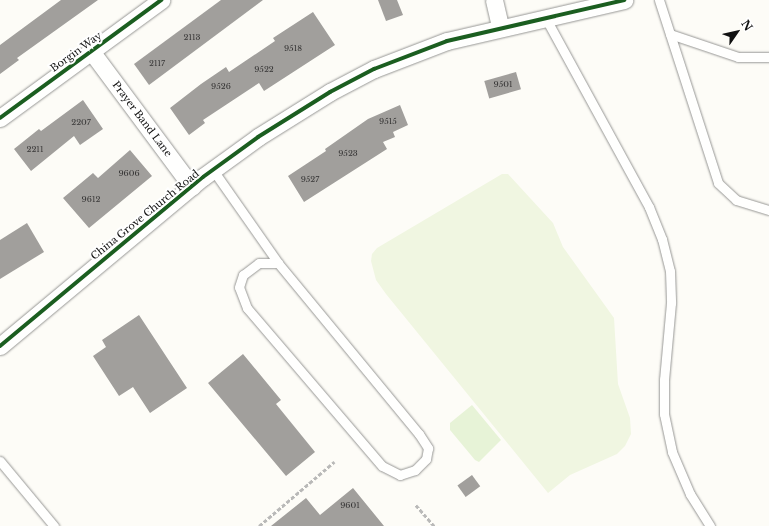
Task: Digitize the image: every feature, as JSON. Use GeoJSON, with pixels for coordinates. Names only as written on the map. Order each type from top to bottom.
{"type":"FeatureCollection","features":[{"type":"Feature","properties":{"kind":"street","name":"Borgin Way"},"geometry":{"type":"LineString","coordinates":[[0,118],[161,0]]}},
{"type":"Feature","properties":{"kind":"street"},"geometry":{"type":"LineString","coordinates":[[494,0],[500,27]]}},
{"type":"Feature","properties":{"kind":"street","name":"China Grove Church Road"},"geometry":{"type":"LineString","coordinates":[[0,346],[213,170],[271,129],[330,92],[374,69],[424,49],[500,27],[624,0]]}},
{"type":"Feature","properties":{"kind":"street","name":"Prayer Band Lane"},"geometry":{"type":"LineString","coordinates":[[91,51],[192,187]]}},
{"type":"Feature","properties":{"kind":"lane"},"geometry":{"type":"LineString","coordinates":[[659,0],[718,183],[736,200],[769,210]]}},
{"type":"Feature","properties":{"kind":"lane"},"geometry":{"type":"LineString","coordinates":[[545,17],[649,207],[662,239],[670,271],[671,303],[664,380],[664,414],[672,452],[690,494],[710,526]]}},
{"type":"Feature","properties":{"kind":"lane"},"geometry":{"type":"LineString","coordinates":[[670,34],[738,57],[769,57]]}},
{"type":"Feature","properties":{"kind":"lane"},"geometry":{"type":"LineString","coordinates":[[213,170],[278,263],[419,434],[428,448],[426,459],[415,470],[400,475],[382,466],[247,308],[239,287],[243,275],[259,263],[278,263]]}},
{"type":"Feature","properties":{"kind":"lane"},"geometry":{"type":"LineString","coordinates":[[0,461],[54,526]]}},
{"type":"Feature","properties":{"kind":"path"},"geometry":{"type":"LineString","coordinates":[[259,526],[334,462]]}},
{"type":"Feature","properties":{"kind":"path"},"geometry":{"type":"LineString","coordinates":[[416,505],[434,526]]}},
{"type":"Feature","properties":{"kind":"green space"},"geometry":{"type":"Polygon","coordinates":[[[502,174],[508,174],[553,223],[563,247],[614,318],[618,384],[630,418],[631,434],[625,446],[617,454],[570,475],[548,493],[386,294],[376,280],[371,261],[372,254],[377,248],[502,174]]]}},
{"type":"Feature","properties":{"kind":"green space"},"geometry":{"type":"Polygon","coordinates":[[[472,405],[501,440],[479,462],[475,460],[450,430],[450,423],[472,405]]]}},
{"type":"Feature","properties":{"kind":"building"},"geometry":{"type":"Polygon","coordinates":[[[61,0],[98,0],[17,58],[19,60],[0,74],[0,45],[61,0]]]}},
{"type":"Feature","properties":{"kind":"building"},"geometry":{"type":"Polygon","coordinates":[[[221,0],[263,0],[149,85],[134,64],[221,0]]]}},
{"type":"Feature","properties":{"kind":"building"},"geometry":{"type":"Polygon","coordinates":[[[378,0],[397,0],[403,15],[386,21],[378,0]]]}},
{"type":"Feature","properties":{"kind":"building"},"geometry":{"type":"Polygon","coordinates":[[[313,12],[335,45],[264,91],[259,83],[203,120],[205,123],[189,135],[170,108],[226,67],[229,72],[275,41],[273,38],[313,12]]]}},
{"type":"Feature","properties":{"kind":"building"},"geometry":{"type":"Polygon","coordinates":[[[516,72],[521,89],[489,98],[484,81],[516,72]]]}},
{"type":"Feature","properties":{"kind":"building"},"geometry":{"type":"Polygon","coordinates":[[[83,100],[103,129],[80,145],[74,136],[31,171],[14,149],[39,129],[41,131],[83,100]]]}},
{"type":"Feature","properties":{"kind":"building"},"geometry":{"type":"Polygon","coordinates":[[[400,105],[408,125],[393,132],[395,137],[383,142],[387,149],[304,202],[288,176],[326,151],[325,149],[368,119],[400,105]]]}},
{"type":"Feature","properties":{"kind":"building"},"geometry":{"type":"Polygon","coordinates":[[[130,150],[152,176],[89,228],[63,198],[93,173],[98,178],[130,150]]]}},
{"type":"Feature","properties":{"kind":"building"},"geometry":{"type":"Polygon","coordinates":[[[27,223],[44,252],[0,279],[0,240],[27,223]]]}},
{"type":"Feature","properties":{"kind":"building"},"geometry":{"type":"Polygon","coordinates":[[[139,315],[187,388],[150,413],[133,387],[119,396],[93,356],[106,347],[102,340],[139,315]]]}},
{"type":"Feature","properties":{"kind":"building"},"geometry":{"type":"Polygon","coordinates":[[[243,354],[281,400],[276,404],[315,452],[286,476],[208,383],[243,354]]]}},
{"type":"Feature","properties":{"kind":"building"},"geometry":{"type":"Polygon","coordinates":[[[472,475],[480,486],[466,497],[457,486],[472,475]]]}},
{"type":"Feature","properties":{"kind":"building"},"geometry":{"type":"Polygon","coordinates":[[[353,488],[384,526],[271,526],[306,498],[320,515],[353,488]]]}},
{"type":"Feature","properties":{"kind":"cycle path"},"geometry":{"type":"LineString","coordinates":[[0,118],[161,0]]}},
{"type":"Feature","properties":{"kind":"cycle path"},"geometry":{"type":"LineString","coordinates":[[0,346],[203,177],[258,137],[330,92],[374,69],[447,41],[624,0]]}}]}
